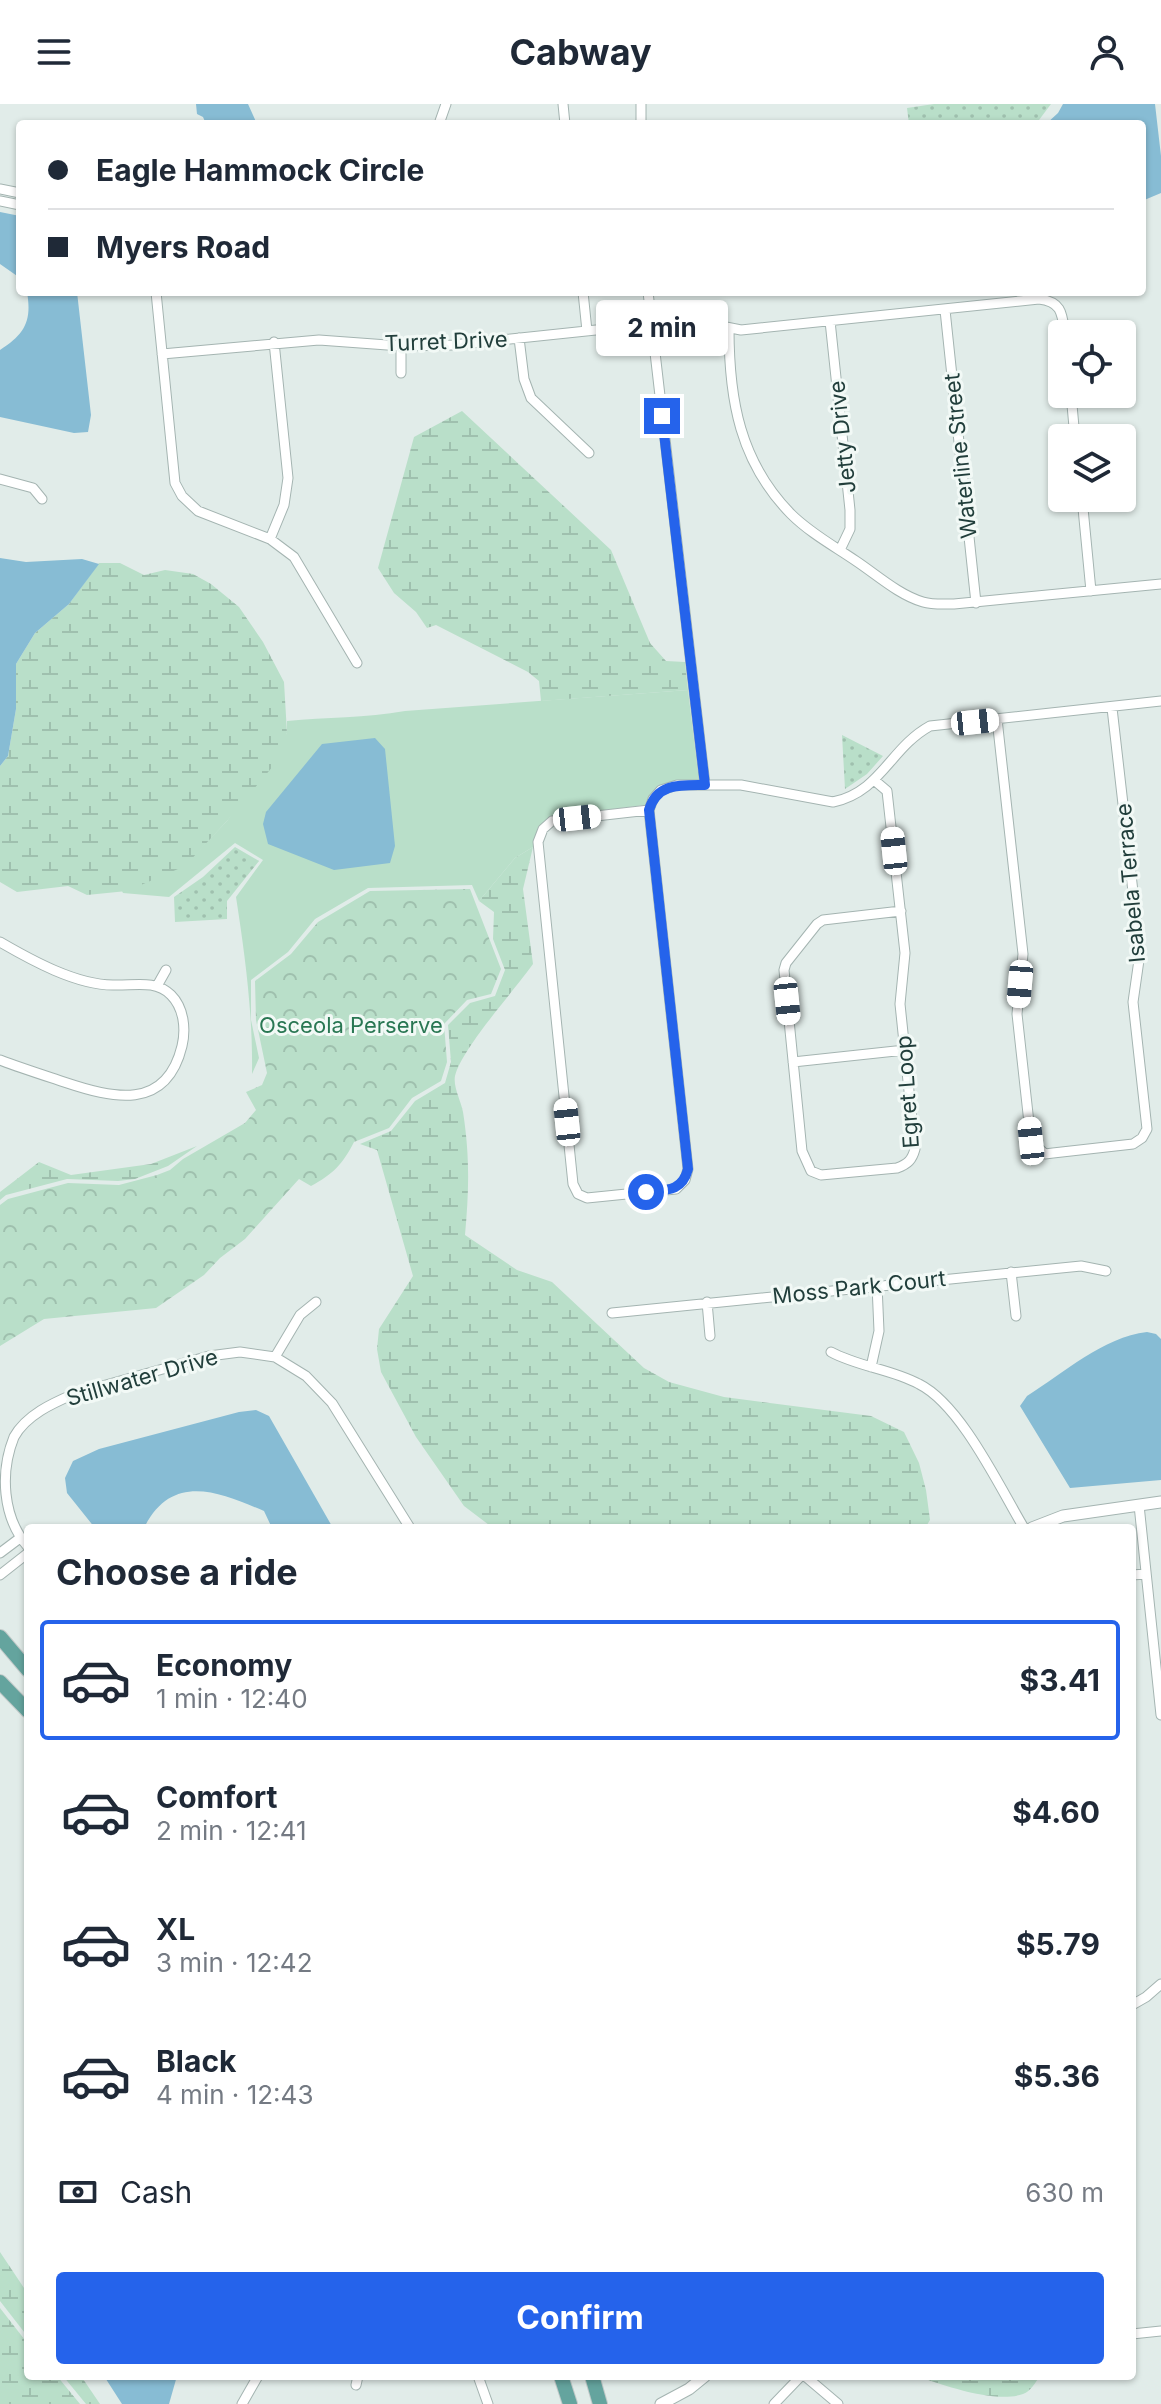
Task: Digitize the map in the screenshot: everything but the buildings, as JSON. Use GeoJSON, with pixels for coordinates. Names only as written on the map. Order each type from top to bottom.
{"type":"FeatureCollection","features":[{"type":"Feature","properties":{"kind":"main road"},"geometry":{"type":"LineString","coordinates":[[0,1637],[24,1665]]}},
{"type":"Feature","properties":{"kind":"main road"},"geometry":{"type":"LineString","coordinates":[[0,1682],[24,1707]]}},
{"type":"Feature","properties":{"kind":"main road"},"geometry":{"type":"LineString","coordinates":[[562,2380],[570,2404]]}},
{"type":"Feature","properties":{"kind":"main road"},"geometry":{"type":"LineString","coordinates":[[593,2380],[600,2404]]}},
{"type":"Feature","properties":{"kind":"street"},"geometry":{"type":"LineString","coordinates":[[156,296],[175,483],[182,496],[198,511],[270,539],[294,557],[357,663]]}},
{"type":"Feature","properties":{"kind":"street"},"geometry":{"type":"LineString","coordinates":[[583,296],[587,331]]}},
{"type":"Feature","properties":{"kind":"street"},"geometry":{"type":"LineString","coordinates":[[648,296],[705,785]]}},
{"type":"Feature","properties":{"kind":"street","name":"Turret Drive"},"geometry":{"type":"LineString","coordinates":[[162,354],[319,340],[401,346],[453,345],[691,320],[741,330],[1039,299],[1052,301],[1059,309],[1062,320]]}},
{"type":"Feature","properties":{"kind":"street","name":"Waterline Street"},"geometry":{"type":"LineString","coordinates":[[945,310],[976,603]]}},
{"type":"Feature","properties":{"kind":"street","name":"Jetty Drive"},"geometry":{"type":"LineString","coordinates":[[830,321],[850,519],[850,529],[840,550]]}},
{"type":"Feature","properties":{"kind":"street"},"geometry":{"type":"LineString","coordinates":[[729,329],[736,416],[751,462],[792,516],[906,595],[926,603],[976,603],[1161,584]]}},
{"type":"Feature","properties":{"kind":"street"},"geometry":{"type":"LineString","coordinates":[[519,338],[524,379],[531,398],[589,453]]}},
{"type":"Feature","properties":{"kind":"street"},"geometry":{"type":"LineString","coordinates":[[270,539],[284,505],[288,478],[274,342]]}},
{"type":"Feature","properties":{"kind":"street"},"geometry":{"type":"LineString","coordinates":[[401,346],[401,373]]}},
{"type":"Feature","properties":{"kind":"street"},"geometry":{"type":"LineString","coordinates":[[0,479],[33,488],[42,499]]}},
{"type":"Feature","properties":{"kind":"street"},"geometry":{"type":"LineString","coordinates":[[1083,512],[1091,591]]}},
{"type":"Feature","properties":{"kind":"street"},"geometry":{"type":"LineString","coordinates":[[649,810],[552,821],[543,829],[538,842],[573,1184],[578,1194],[587,1198],[676,1189],[685,1180],[688,1169],[649,810],[661,790],[677,785],[730,785],[833,802],[862,792],[913,736],[930,726],[1161,701]]}},
{"type":"Feature","properties":{"kind":"street","name":"Isabela Terrace"},"geometry":{"type":"LineString","coordinates":[[997,719],[1023,954],[1017,1014],[1031,1141],[1045,1154],[1133,1144],[1142,1138],[1147,1129],[1133,1002],[1140,953],[1112,708]]}},
{"type":"Feature","properties":{"kind":"street","name":"Egret Loop"},"geometry":{"type":"LineString","coordinates":[[874,780],[887,791],[901,911],[905,953],[900,1004],[915,1149],[913,1158],[897,1168],[821,1175],[811,1171],[802,1151],[784,970],[786,963],[823,920],[901,911]]}},
{"type":"Feature","properties":{"kind":"street"},"geometry":{"type":"LineString","coordinates":[[0,942],[34,962],[83,979],[110,986],[157,986],[170,993],[180,1006],[185,1034],[179,1057],[165,1081],[145,1094],[119,1097],[100,1093],[0,1060]]}},
{"type":"Feature","properties":{"kind":"street"},"geometry":{"type":"LineString","coordinates":[[157,986],[166,970]]}},
{"type":"Feature","properties":{"kind":"street"},"geometry":{"type":"LineString","coordinates":[[793,1062],[905,1050]]}},
{"type":"Feature","properties":{"kind":"street","name":"Moss Park Court"},"geometry":{"type":"LineString","coordinates":[[612,1313],[1081,1266],[1106,1271]]}},
{"type":"Feature","properties":{"kind":"street"},"geometry":{"type":"LineString","coordinates":[[1011,1272],[1016,1316]]}},
{"type":"Feature","properties":{"kind":"street"},"geometry":{"type":"LineString","coordinates":[[871,1367],[879,1331],[877,1285]]}},
{"type":"Feature","properties":{"kind":"street"},"geometry":{"type":"LineString","coordinates":[[275,1357],[300,1315],[316,1302]]}},
{"type":"Feature","properties":{"kind":"street"},"geometry":{"type":"LineString","coordinates":[[707,1302],[710,1336]]}},
{"type":"Feature","properties":{"kind":"street","name":"Stillwater Drive"},"geometry":{"type":"LineString","coordinates":[[24,1542],[4,1499],[1,1472],[15,1436],[27,1422],[51,1404],[74,1394],[209,1356],[240,1352],[275,1357],[306,1376],[332,1403],[408,1524]]}},
{"type":"Feature","properties":{"kind":"street"},"geometry":{"type":"LineString","coordinates":[[831,1352],[850,1362],[917,1382],[947,1403],[1022,1524]]}},
{"type":"Feature","properties":{"kind":"street"},"geometry":{"type":"LineString","coordinates":[[1042,1524],[1063,1516],[1161,1502]]}},
{"type":"Feature","properties":{"kind":"street"},"geometry":{"type":"LineString","coordinates":[[1139,1505],[1161,1715]]}},
{"type":"Feature","properties":{"kind":"street"},"geometry":{"type":"LineString","coordinates":[[0,1553],[20,1538]]}},
{"type":"Feature","properties":{"kind":"street"},"geometry":{"type":"LineString","coordinates":[[0,1575],[24,1556]]}},
{"type":"Feature","properties":{"kind":"street"},"geometry":{"type":"LineString","coordinates":[[1136,1575],[1146,1574]]}},
{"type":"Feature","properties":{"kind":"street"},"geometry":{"type":"LineString","coordinates":[[1136,2003],[1161,1984]]}},
{"type":"Feature","properties":{"kind":"street"},"geometry":{"type":"LineString","coordinates":[[1136,2334],[1161,2331]]}},
{"type":"Feature","properties":{"kind":"street"},"geometry":{"type":"LineString","coordinates":[[242,2404],[256,2380]]}},
{"type":"Feature","properties":{"kind":"street"},"geometry":{"type":"LineString","coordinates":[[479,2380],[488,2404]]}},
{"type":"Feature","properties":{"kind":"street"},"geometry":{"type":"LineString","coordinates":[[661,2404],[700,2380]]}},
{"type":"Feature","properties":{"kind":"street"},"geometry":{"type":"LineString","coordinates":[[774,2404],[799,2380]]}},
{"type":"Feature","properties":{"kind":"street"},"geometry":{"type":"LineString","coordinates":[[808,2380],[838,2404]]}},
{"type":"Feature","properties":{"kind":"green space"},"geometry":{"type":"Polygon","coordinates":[[[934,104],[1051,104],[1039,120],[908,120],[907,108],[934,104]]]}},
{"type":"Feature","properties":{"kind":"green space"},"geometry":{"type":"Polygon","coordinates":[[[462,411],[611,550],[650,643],[666,661],[685,662],[688,690],[541,701],[539,681],[528,672],[436,625],[427,628],[416,612],[394,593],[378,568],[414,437],[462,411]]]}},
{"type":"Feature","properties":{"kind":"green space"},"geometry":{"type":"Polygon","coordinates":[[[99,563],[120,563],[144,575],[165,570],[193,574],[239,607],[263,642],[284,682],[287,733],[274,765],[185,866],[127,891],[87,895],[68,886],[17,892],[0,882],[0,766],[8,756],[16,709],[16,664],[35,633],[69,604],[99,563]]]}},
{"type":"Feature","properties":{"kind":"green space"},"geometry":{"type":"Polygon","coordinates":[[[688,690],[699,781],[666,783],[654,791],[645,805],[549,817],[538,827],[533,847],[515,858],[479,901],[472,885],[368,888],[315,919],[288,952],[251,980],[251,1020],[259,1058],[252,1074],[248,985],[236,897],[263,860],[235,843],[169,897],[122,891],[185,865],[227,821],[287,733],[287,721],[688,690]]]}},
{"type":"Feature","properties":{"kind":"green space"},"geometry":{"type":"Polygon","coordinates":[[[842,735],[883,756],[867,774],[845,789],[842,735]]]}},
{"type":"Feature","properties":{"kind":"green space"},"geometry":{"type":"Polygon","coordinates":[[[235,847],[259,861],[227,901],[227,919],[175,922],[174,897],[203,877],[235,847]]]}},
{"type":"Feature","properties":{"kind":"green space"},"geometry":{"type":"Polygon","coordinates":[[[533,847],[523,889],[533,964],[467,1050],[455,1076],[467,1144],[465,1235],[517,1270],[552,1282],[644,1368],[669,1382],[724,1397],[871,1416],[904,1432],[919,1463],[926,1490],[930,1520],[928,1524],[488,1524],[464,1506],[416,1437],[381,1372],[377,1349],[379,1329],[413,1276],[377,1150],[360,1144],[391,1131],[415,1101],[445,1083],[451,1062],[448,1025],[470,1003],[495,996],[505,970],[493,939],[494,912],[479,901],[515,858],[533,847]]]}},
{"type":"Feature","properties":{"kind":"green space","name":"Osceola Perserve"},"geometry":{"type":"Polygon","coordinates":[[[470,889],[501,969],[491,994],[467,1000],[444,1024],[447,1062],[441,1081],[412,1098],[389,1128],[354,1142],[341,1163],[325,1178],[311,1186],[299,1179],[245,1239],[204,1275],[156,1308],[44,1319],[0,1346],[0,1205],[8,1199],[68,1183],[119,1185],[157,1175],[245,1123],[256,1110],[246,1092],[262,1085],[267,1073],[256,1020],[255,981],[291,954],[318,922],[370,891],[470,889]]]}},
{"type":"Feature","properties":{"kind":"green space"},"geometry":{"type":"Polygon","coordinates":[[[197,1146],[168,1166],[135,1179],[67,1179],[6,1195],[0,1200],[0,1192],[39,1162],[71,1175],[151,1164],[197,1146]]]}},
{"type":"Feature","properties":{"kind":"green space"},"geometry":{"type":"Polygon","coordinates":[[[0,2252],[24,2288],[24,2332],[0,2301],[0,2252]]]}},
{"type":"Feature","properties":{"kind":"green space"},"geometry":{"type":"Polygon","coordinates":[[[0,2308],[24,2339],[24,2380],[60,2380],[80,2404],[0,2404],[0,2308]]]}},
{"type":"Feature","properties":{"kind":"green space"},"geometry":{"type":"Polygon","coordinates":[[[66,2380],[84,2380],[100,2404],[86,2404],[66,2380]]]}},
{"type":"Feature","properties":{"kind":"green space"},"geometry":{"type":"Polygon","coordinates":[[[928,2380],[1037,2380],[1026,2393],[998,2397],[928,2380]]]}},
{"type":"Feature","properties":{"kind":"water"},"geometry":{"type":"Polygon","coordinates":[[[196,104],[248,104],[255,120],[204,120],[197,114],[196,104]]]}},
{"type":"Feature","properties":{"kind":"water"},"geometry":{"type":"Polygon","coordinates":[[[1063,104],[1155,104],[1161,156],[1161,193],[1146,199],[1146,120],[1050,120],[1063,104]]]}},
{"type":"Feature","properties":{"kind":"water"},"geometry":{"type":"Polygon","coordinates":[[[0,212],[16,215],[16,275],[0,264],[0,212]]]}},
{"type":"Feature","properties":{"kind":"water"},"geometry":{"type":"Polygon","coordinates":[[[27,296],[77,296],[91,415],[88,432],[74,433],[0,417],[0,350],[21,332],[28,311],[27,296]]]}},
{"type":"Feature","properties":{"kind":"water"},"geometry":{"type":"Polygon","coordinates":[[[0,558],[26,562],[82,559],[99,564],[69,604],[35,633],[16,664],[16,709],[8,756],[0,766],[0,558]]]}},
{"type":"Feature","properties":{"kind":"water"},"geometry":{"type":"Polygon","coordinates":[[[375,738],[385,749],[395,846],[390,863],[334,870],[268,844],[263,824],[266,812],[322,744],[375,738]]]}},
{"type":"Feature","properties":{"kind":"water"},"geometry":{"type":"Polygon","coordinates":[[[1147,1332],[1161,1339],[1161,1480],[1070,1488],[1020,1406],[1027,1396],[1099,1348],[1147,1332]]]}},
{"type":"Feature","properties":{"kind":"water"},"geometry":{"type":"Polygon","coordinates":[[[256,1410],[269,1416],[331,1524],[270,1524],[264,1511],[214,1493],[198,1491],[168,1499],[155,1510],[146,1524],[92,1524],[67,1493],[65,1478],[73,1461],[99,1449],[256,1410]]]}},
{"type":"Feature","properties":{"kind":"water"},"geometry":{"type":"Polygon","coordinates":[[[107,2380],[176,2380],[169,2404],[122,2404],[107,2380]]]}},
{"type":"Feature","properties":{"kind":"route"},"geometry":{"type":"LineString","coordinates":[[646,1192],[676,1189],[685,1180],[688,1169],[649,810],[661,790],[677,785],[705,785],[662,416]]}}]}
